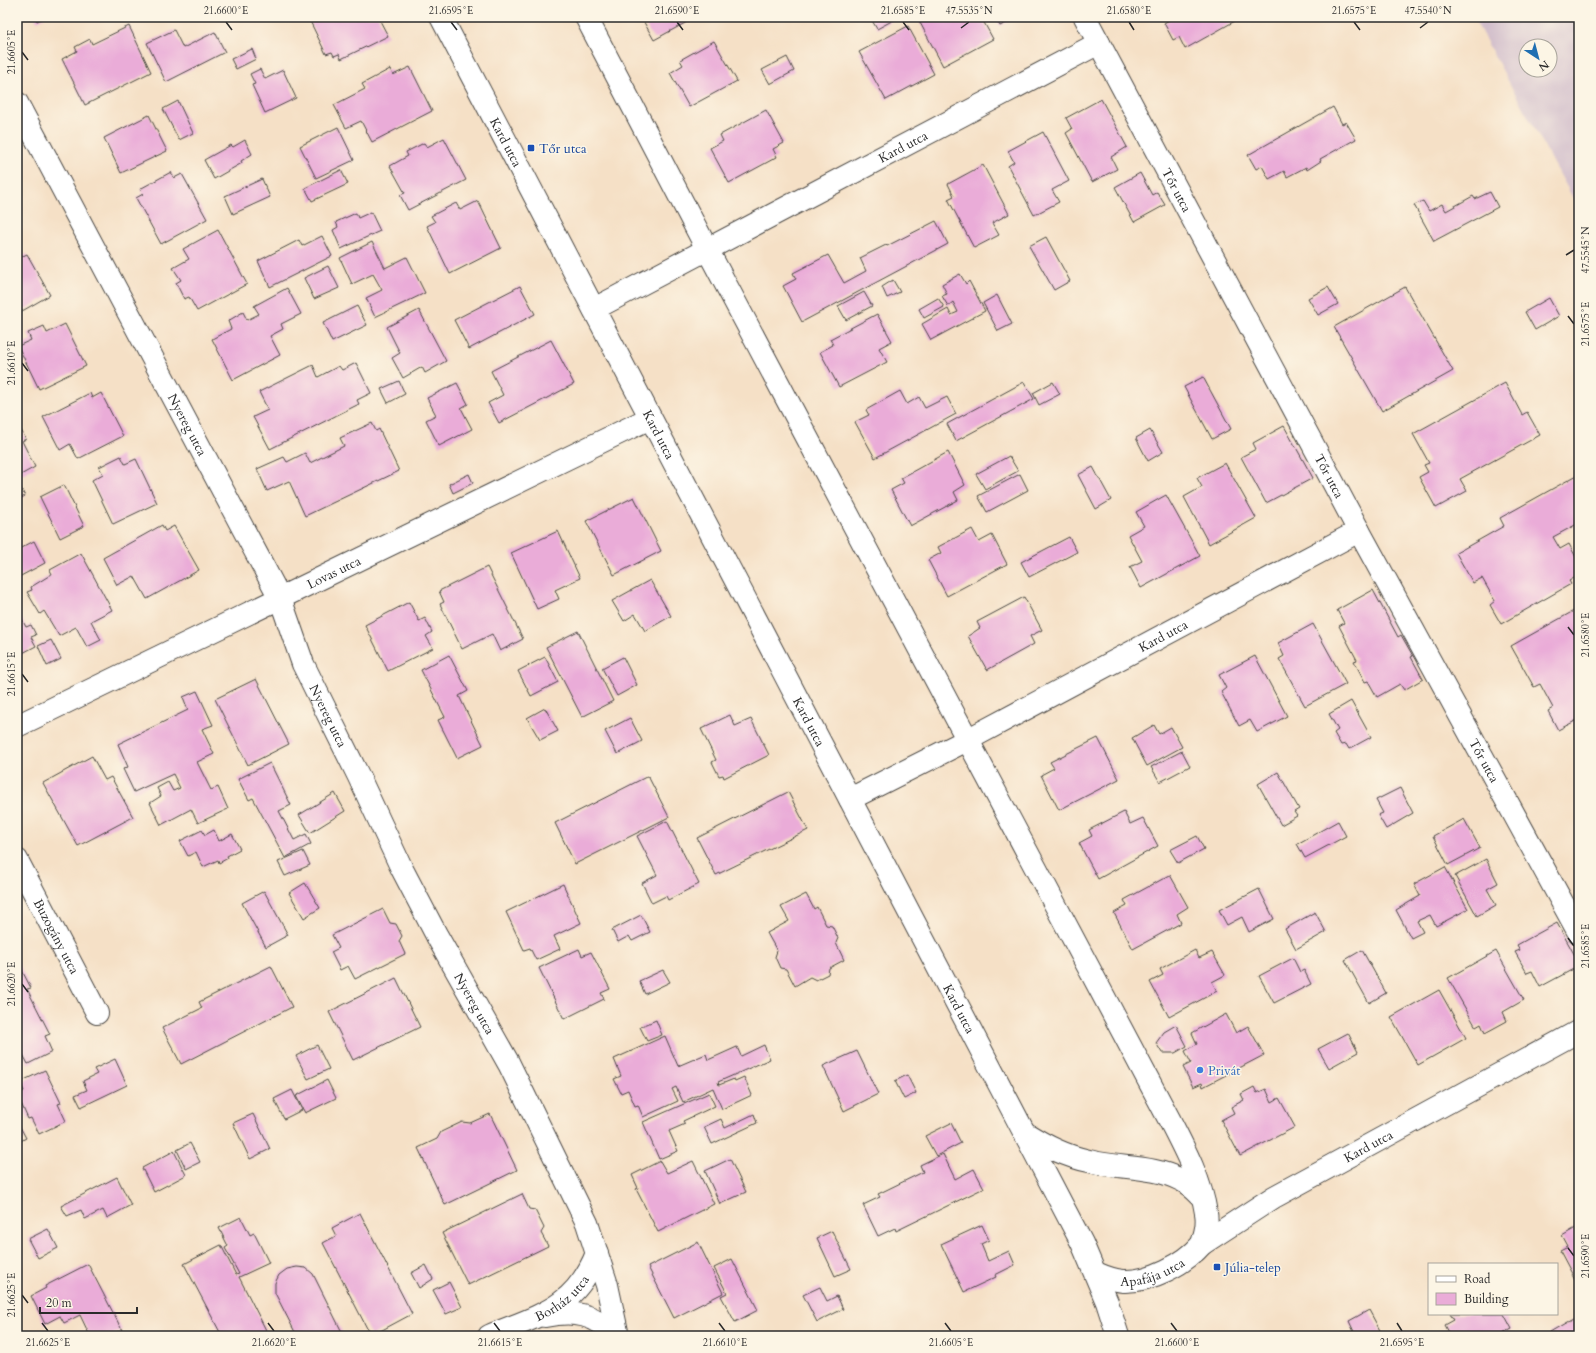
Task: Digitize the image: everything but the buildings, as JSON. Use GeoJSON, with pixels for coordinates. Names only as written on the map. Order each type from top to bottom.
{"type":"FeatureCollection","features":[{"type":"Feature","properties":{"kind":"street","name":"Kard utca"},"geometry":{"type":"LineString","coordinates":[[441,17],[1025,1133],[1096,1273],[1118,1336]]}},
{"type":"Feature","properties":{"kind":"street"},"geometry":{"type":"LineString","coordinates":[[586,17],[707,249],[1169,1119],[1190,1164],[1202,1197],[1206,1214],[1206,1229],[1202,1244]]}},
{"type":"Feature","properties":{"kind":"street","name":"Tőr utca"},"geometry":{"type":"LineString","coordinates":[[1085,17],[1359,530],[1579,933]]}},
{"type":"Feature","properties":{"kind":"street","name":"Kard utca"},"geometry":{"type":"LineString","coordinates":[[594,309],[1099,43]]}},
{"type":"Feature","properties":{"kind":"street","name":"Nyereg utca"},"geometry":{"type":"LineString","coordinates":[[17,103],[280,598],[303,664],[358,775],[402,869],[436,936],[508,1064],[574,1194],[587,1223],[607,1285],[618,1336]]}},
{"type":"Feature","properties":{"kind":"street","name":"Lovas utca"},"geometry":{"type":"LineString","coordinates":[[17,726],[650,418]]}},
{"type":"Feature","properties":{"kind":"street","name":"Kard utca"},"geometry":{"type":"LineString","coordinates":[[850,799],[967,740],[1359,530]]}},
{"type":"Feature","properties":{"kind":"street","name":"Buzogány utca"},"geometry":{"type":"LineString","coordinates":[[17,860],[97,1012]]}},
{"type":"Feature","properties":{"kind":"street","name":"Kard utca"},"geometry":{"type":"LineString","coordinates":[[1202,1244],[1274,1197],[1579,1031]]}},
{"type":"Feature","properties":{"kind":"street"},"geometry":{"type":"LineString","coordinates":[[1025,1133],[1061,1154],[1097,1163],[1149,1170],[1180,1179],[1202,1197]]}},
{"type":"Feature","properties":{"kind":"street","name":"Apafája utca"},"geometry":{"type":"LineString","coordinates":[[1096,1273],[1109,1279],[1123,1281],[1148,1277],[1181,1263],[1193,1254],[1202,1244]]}},
{"type":"Feature","properties":{"kind":"street","name":"Borház utca"},"geometry":{"type":"LineString","coordinates":[[489,1336],[538,1317],[564,1302],[585,1280],[597,1253]]}},
{"type":"Feature","properties":{"kind":"street"},"geometry":{"type":"LineString","coordinates":[[538,1317],[569,1313],[587,1315],[603,1323],[618,1336]]}},
{"type":"Feature","properties":{"kind":"shaded area"},"geometry":{"type":"Polygon","coordinates":[[[1473,17],[1579,17],[1579,209],[1473,17]]]}},
{"type":"Feature","properties":{"kind":"place","name":"Tőr utca"},"geometry":{"type":"Point","coordinates":[531,148]}},
{"type":"Feature","properties":{"kind":"place","name":"Privát"},"geometry":{"type":"Point","coordinates":[1200,1070]}},
{"type":"Feature","properties":{"kind":"place","name":"Júlia-telep"},"geometry":{"type":"Point","coordinates":[1217,1267]}}]}
